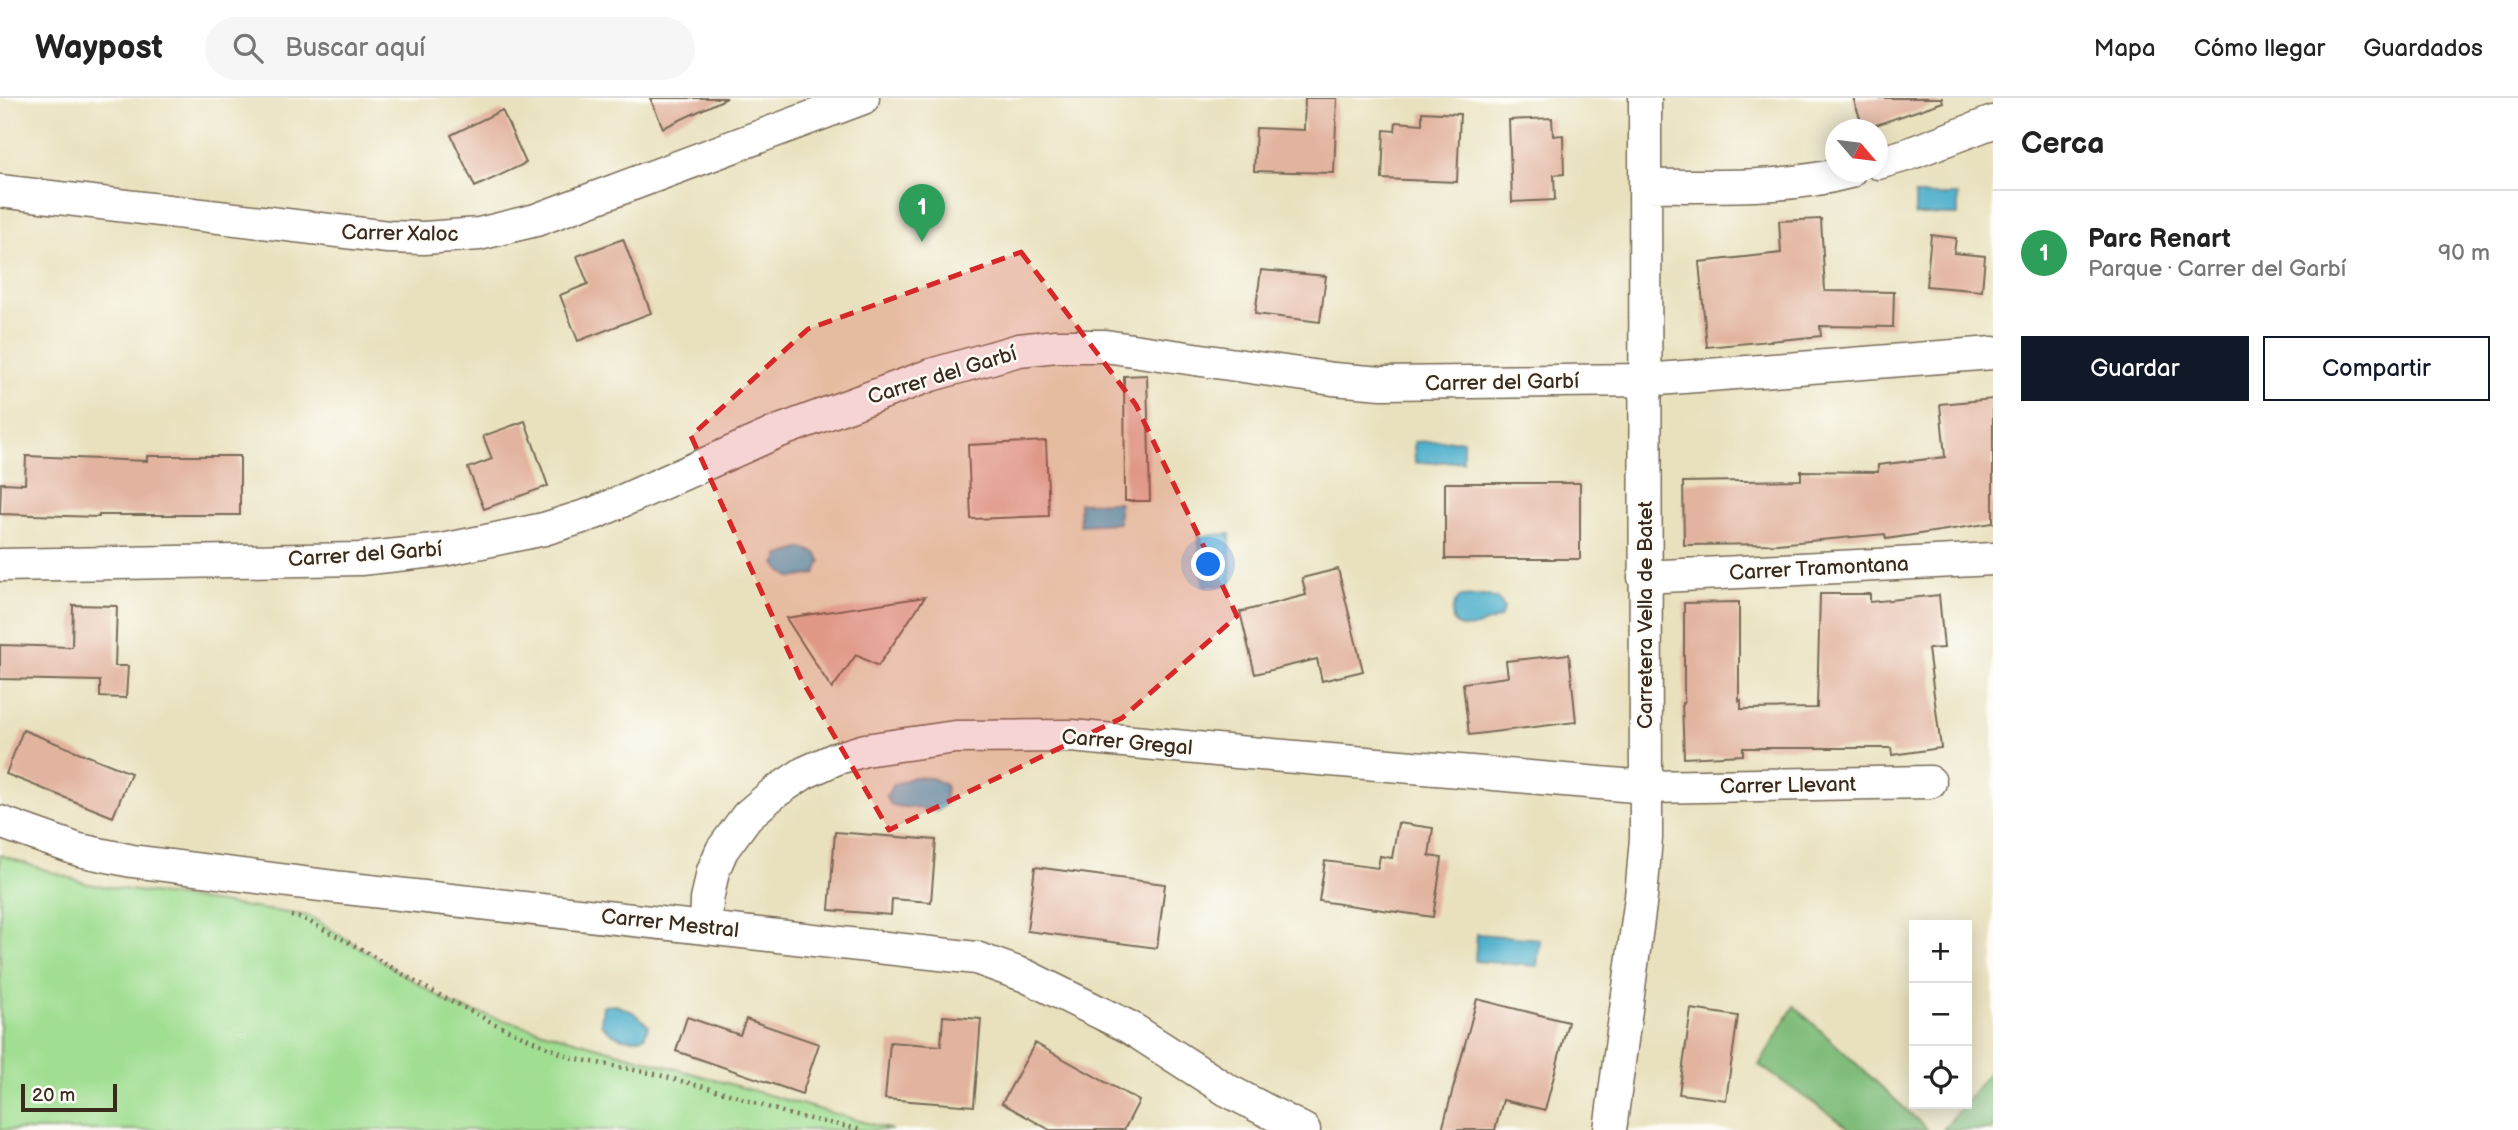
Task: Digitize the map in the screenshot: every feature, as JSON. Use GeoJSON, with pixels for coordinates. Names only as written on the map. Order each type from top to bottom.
{"type":"FeatureCollection","features":[{"type":"Feature","properties":{"kind":"street","name":"Carrer Xaloc"},"geometry":{"type":"LineString","coordinates":[[0,191],[388,237],[424,238],[479,234],[536,220],[863,98]]}},
{"type":"Feature","properties":{"kind":"street","name":"Carretera Vella de Batet"},"geometry":{"type":"LineString","coordinates":[[1610,1130],[1642,897],[1647,787],[1644,577],[1645,98]]}},
{"type":"Feature","properties":{"kind":"street"},"geometry":{"type":"LineString","coordinates":[[1888,160],[1993,122]]}},
{"type":"Feature","properties":{"kind":"street"},"geometry":{"type":"LineString","coordinates":[[1645,186],[1768,183],[1825,176]]}},
{"type":"Feature","properties":{"kind":"street","name":"Carrer del Garbí"},"geometry":{"type":"LineString","coordinates":[[0,565],[360,559],[404,555],[502,539],[595,513],[765,437],[932,375],[1019,350],[1056,346],[1105,346],[1333,379],[1382,383],[1645,380],[1993,353]]}},
{"type":"Feature","properties":{"kind":"street","name":"Carrer Tramontana"},"geometry":{"type":"LineString","coordinates":[[1644,577],[1993,559]]}},
{"type":"Feature","properties":{"kind":"street","name":"Carrer Gregal"},"geometry":{"type":"LineString","coordinates":[[706,927],[707,900],[713,871],[722,850],[747,816],[774,793],[804,773],[835,759],[865,750],[901,744],[955,737],[1072,736],[1647,787]]}},
{"type":"Feature","properties":{"kind":"street","name":"Carrer Llevant"},"geometry":{"type":"LineString","coordinates":[[1647,787],[1930,782]]}},
{"type":"Feature","properties":{"kind":"street","name":"Carrer Mestral"},"geometry":{"type":"LineString","coordinates":[[0,822],[79,850],[132,861],[335,887],[976,958],[1026,976],[1117,1021],[1227,1090],[1304,1130]]}},
{"type":"Feature","properties":{"kind":"path"},"geometry":{"type":"LineString","coordinates":[[280,914],[304,919],[493,1023],[572,1058],[655,1074],[723,1092],[791,1115],[863,1130]]}},
{"type":"Feature","properties":{"kind":"highlighted area"},"geometry":{"type":"Polygon","coordinates":[[[1021,252],[1136,405],[1237,616],[1122,718],[889,830],[800,677],[691,436],[808,329],[1021,252]]]}},
{"type":"Feature","properties":{"kind":"green space"},"geometry":{"type":"Polygon","coordinates":[[[0,855],[88,884],[309,916],[454,1006],[892,1130],[0,1130],[0,855]]]}},
{"type":"Feature","properties":{"kind":"green space"},"geometry":{"type":"Polygon","coordinates":[[[1794,1006],[1928,1130],[1852,1130],[1759,1065],[1794,1006]]]}},
{"type":"Feature","properties":{"kind":"green space"},"geometry":{"type":"Polygon","coordinates":[[[1993,1067],[1993,1130],[1943,1130],[1960,1109],[1972,1109],[1972,1094],[1993,1067]]]}},
{"type":"Feature","properties":{"kind":"water"},"geometry":{"type":"Polygon","coordinates":[[[1915,195],[1958,195],[1958,215],[1915,215],[1915,195]]]}},
{"type":"Feature","properties":{"kind":"water"},"geometry":{"type":"Polygon","coordinates":[[[1463,440],[1463,461],[1415,463],[1414,442],[1463,440]]]}},
{"type":"Feature","properties":{"kind":"water"},"geometry":{"type":"Polygon","coordinates":[[[1119,502],[1119,523],[1080,525],[1079,503],[1119,502]]]}},
{"type":"Feature","properties":{"kind":"water"},"geometry":{"type":"Polygon","coordinates":[[[1230,534],[1231,585],[1204,586],[1198,536],[1230,534]]]}},
{"type":"Feature","properties":{"kind":"water"},"geometry":{"type":"Polygon","coordinates":[[[803,548],[816,553],[821,561],[815,574],[792,578],[775,564],[780,555],[803,548]]]}},
{"type":"Feature","properties":{"kind":"water"},"geometry":{"type":"Polygon","coordinates":[[[1459,597],[1492,597],[1504,608],[1500,618],[1474,627],[1460,627],[1452,616],[1459,597]]]}},
{"type":"Feature","properties":{"kind":"water"},"geometry":{"type":"Polygon","coordinates":[[[913,777],[932,778],[946,785],[945,804],[937,811],[891,805],[886,796],[893,785],[913,777]]]}},
{"type":"Feature","properties":{"kind":"water"},"geometry":{"type":"Polygon","coordinates":[[[1477,934],[1540,939],[1537,966],[1475,961],[1477,934]]]}},
{"type":"Feature","properties":{"kind":"water"},"geometry":{"type":"Polygon","coordinates":[[[616,1005],[633,1012],[649,1026],[644,1037],[621,1037],[601,1024],[603,1006],[616,1005]]]}},
{"type":"Feature","properties":{"kind":"building"},"geometry":{"type":"Polygon","coordinates":[[[650,98],[727,98],[663,128],[650,98]]]}},
{"type":"Feature","properties":{"kind":"building"},"geometry":{"type":"Polygon","coordinates":[[[1305,98],[1337,98],[1334,173],[1254,171],[1256,128],[1304,130],[1305,98]]]}},
{"type":"Feature","properties":{"kind":"building"},"geometry":{"type":"Polygon","coordinates":[[[1853,98],[1942,98],[1943,102],[1888,121],[1860,119],[1853,98]]]}},
{"type":"Feature","properties":{"kind":"building"},"geometry":{"type":"Polygon","coordinates":[[[502,110],[526,163],[475,187],[451,135],[502,110]]]}},
{"type":"Feature","properties":{"kind":"building"},"geometry":{"type":"Polygon","coordinates":[[[1422,112],[1460,114],[1457,182],[1382,179],[1384,130],[1395,131],[1396,122],[1422,124],[1422,112]]]}},
{"type":"Feature","properties":{"kind":"building"},"geometry":{"type":"Polygon","coordinates":[[[1552,118],[1553,136],[1563,135],[1564,174],[1554,175],[1555,200],[1512,202],[1509,120],[1552,118]]]}},
{"type":"Feature","properties":{"kind":"building"},"geometry":{"type":"Polygon","coordinates":[[[1821,219],[1825,291],[1894,292],[1893,327],[1820,326],[1821,336],[1707,347],[1699,262],[1781,253],[1779,221],[1821,219]]]}},
{"type":"Feature","properties":{"kind":"building"},"geometry":{"type":"Polygon","coordinates":[[[1931,235],[1956,238],[1954,253],[1985,256],[1982,291],[1926,286],[1931,235]]]}},
{"type":"Feature","properties":{"kind":"building"},"geometry":{"type":"Polygon","coordinates":[[[623,239],[651,313],[578,341],[560,295],[588,284],[577,256],[623,239]]]}},
{"type":"Feature","properties":{"kind":"building"},"geometry":{"type":"Polygon","coordinates":[[[1261,270],[1326,276],[1320,322],[1255,314],[1261,270]]]}},
{"type":"Feature","properties":{"kind":"building"},"geometry":{"type":"Polygon","coordinates":[[[1147,375],[1150,501],[1125,501],[1124,376],[1147,375]]]}},
{"type":"Feature","properties":{"kind":"building"},"geometry":{"type":"Polygon","coordinates":[[[1993,399],[1993,523],[1886,539],[1885,534],[1777,544],[1684,545],[1683,482],[1801,480],[1801,471],[1878,472],[1878,465],[1945,457],[1940,404],[1993,399]]]}},
{"type":"Feature","properties":{"kind":"building"},"geometry":{"type":"Polygon","coordinates":[[[525,421],[548,486],[484,509],[468,468],[492,459],[483,436],[525,421]]]}},
{"type":"Feature","properties":{"kind":"building"},"geometry":{"type":"Polygon","coordinates":[[[1046,441],[1049,516],[971,519],[968,445],[1046,441]]]}},
{"type":"Feature","properties":{"kind":"building"},"geometry":{"type":"Polygon","coordinates":[[[26,456],[147,461],[147,456],[240,456],[240,515],[99,517],[0,514],[1,483],[25,484],[26,456]]]}},
{"type":"Feature","properties":{"kind":"building"},"geometry":{"type":"Polygon","coordinates":[[[1445,483],[1580,483],[1580,559],[1445,559],[1445,483]]]}},
{"type":"Feature","properties":{"kind":"building"},"geometry":{"type":"Polygon","coordinates":[[[1338,569],[1363,671],[1322,681],[1317,659],[1255,674],[1240,612],[1306,595],[1302,578],[1338,569]]]}},
{"type":"Feature","properties":{"kind":"building"},"geometry":{"type":"Polygon","coordinates":[[[1820,594],[1870,594],[1870,602],[1939,595],[1944,648],[1928,649],[1941,748],[1892,755],[1891,748],[1743,748],[1743,755],[1684,758],[1684,603],[1739,602],[1741,709],[1817,708],[1820,594]]]}},
{"type":"Feature","properties":{"kind":"building"},"geometry":{"type":"Polygon","coordinates":[[[925,597],[878,666],[856,655],[832,689],[786,618],[925,597]]]}},
{"type":"Feature","properties":{"kind":"building"},"geometry":{"type":"Polygon","coordinates":[[[73,605],[117,606],[115,666],[128,666],[126,698],[100,697],[100,681],[0,679],[0,645],[72,647],[73,605]]]}},
{"type":"Feature","properties":{"kind":"building"},"geometry":{"type":"Polygon","coordinates":[[[1569,654],[1576,722],[1469,735],[1463,683],[1508,677],[1506,661],[1569,654]]]}},
{"type":"Feature","properties":{"kind":"building"},"geometry":{"type":"Polygon","coordinates":[[[23,730],[131,773],[113,817],[6,774],[23,730]]]}},
{"type":"Feature","properties":{"kind":"building"},"geometry":{"type":"Polygon","coordinates":[[[1398,823],[1433,828],[1429,856],[1442,858],[1433,917],[1319,901],[1325,861],[1378,868],[1380,856],[1392,858],[1398,823]]]}},
{"type":"Feature","properties":{"kind":"building"},"geometry":{"type":"Polygon","coordinates":[[[835,832],[936,840],[931,902],[892,899],[891,915],[829,910],[835,832]]]}},
{"type":"Feature","properties":{"kind":"building"},"geometry":{"type":"Polygon","coordinates":[[[1035,867],[1165,884],[1157,948],[1027,931],[1035,867]]]}},
{"type":"Feature","properties":{"kind":"building"},"geometry":{"type":"Polygon","coordinates":[[[1477,999],[1568,1022],[1545,1110],[1503,1100],[1495,1130],[1442,1130],[1477,999]]]}},
{"type":"Feature","properties":{"kind":"building"},"geometry":{"type":"Polygon","coordinates":[[[1691,1009],[1738,1016],[1726,1100],[1679,1094],[1691,1009]]]}},
{"type":"Feature","properties":{"kind":"building"},"geometry":{"type":"Polygon","coordinates":[[[943,1016],[981,1019],[974,1106],[885,1099],[890,1042],[941,1046],[943,1016]]]}},
{"type":"Feature","properties":{"kind":"building"},"geometry":{"type":"Polygon","coordinates":[[[687,1017],[740,1035],[746,1019],[819,1044],[802,1094],[676,1051],[687,1017]]]}},
{"type":"Feature","properties":{"kind":"building"},"geometry":{"type":"Polygon","coordinates":[[[1035,1043],[1139,1101],[1124,1130],[1050,1130],[1002,1103],[1035,1043]]]}},
{"type":"Feature","properties":{"kind":"place","name":"Parc Renart"},"geometry":{"type":"Point","coordinates":[922,242]}}]}
